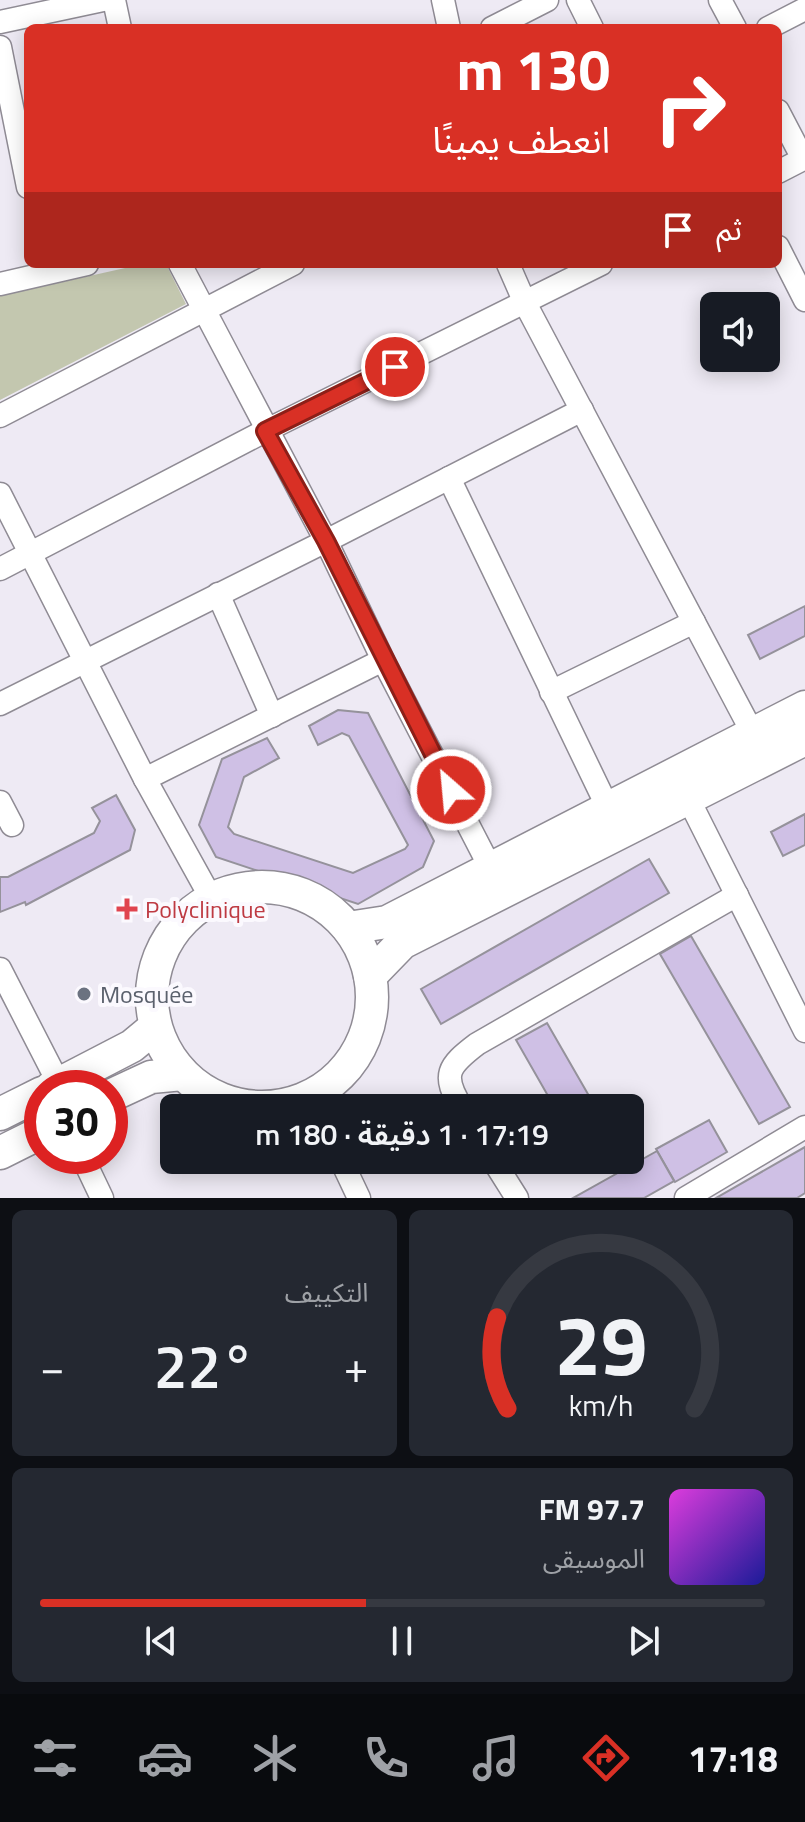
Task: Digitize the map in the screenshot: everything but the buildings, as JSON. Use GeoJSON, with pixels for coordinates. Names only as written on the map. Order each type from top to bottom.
{"type":"FeatureCollection","features":[{"type":"Feature","properties":{"kind":"street"},"geometry":{"type":"LineString","coordinates":[[0,22],[103,0]]}},
{"type":"Feature","properties":{"kind":"street"},"geometry":{"type":"LineString","coordinates":[[114,0],[119,24]]}},
{"type":"Feature","properties":{"kind":"street"},"geometry":{"type":"LineString","coordinates":[[443,0],[448,24]]}},
{"type":"Feature","properties":{"kind":"street"},"geometry":{"type":"LineString","coordinates":[[500,24],[547,0]]}},
{"type":"Feature","properties":{"kind":"street"},"geometry":{"type":"LineString","coordinates":[[578,0],[590,24]]}},
{"type":"Feature","properties":{"kind":"street"},"geometry":{"type":"LineString","coordinates":[[720,0],[733,24]]}},
{"type":"Feature","properties":{"kind":"street"},"geometry":{"type":"LineString","coordinates":[[776,24],[805,9]]}},
{"type":"Feature","properties":{"kind":"street"},"geometry":{"type":"LineString","coordinates":[[0,47],[24,167]]}},
{"type":"Feature","properties":{"kind":"street"},"geometry":{"type":"LineString","coordinates":[[782,118],[804,159],[782,170]]}},
{"type":"Feature","properties":{"kind":"street"},"geometry":{"type":"LineString","coordinates":[[782,255],[805,300]]}},
{"type":"Feature","properties":{"kind":"street"},"geometry":{"type":"LineString","coordinates":[[182,268],[265,431],[326,541],[383,660],[491,869]]}},
{"type":"Feature","properties":{"kind":"street"},"geometry":{"type":"LineString","coordinates":[[0,416],[285,268]]}},
{"type":"Feature","properties":{"kind":"street"},"geometry":{"type":"LineString","coordinates":[[510,268],[525,303],[760,746]]}},
{"type":"Feature","properties":{"kind":"street"},"geometry":{"type":"LineString","coordinates":[[0,569],[265,431],[593,268]]}},
{"type":"Feature","properties":{"kind":"street"},"geometry":{"type":"LineString","coordinates":[[0,284],[44,269]]}},
{"type":"Feature","properties":{"kind":"street"},"geometry":{"type":"LineString","coordinates":[[0,704],[582,410]]}},
{"type":"Feature","properties":{"kind":"street"},"geometry":{"type":"LineString","coordinates":[[449,478],[608,808]]}},
{"type":"Feature","properties":{"kind":"street"},"geometry":{"type":"LineString","coordinates":[[0,494],[145,779],[211,898]]}},
{"type":"Feature","properties":{"kind":"street"},"geometry":{"type":"LineString","coordinates":[[218,594],[272,716]]}},
{"type":"Feature","properties":{"kind":"street"},"geometry":{"type":"LineString","coordinates":[[551,692],[694,622]]}},
{"type":"Feature","properties":{"kind":"street"},"geometry":{"type":"LineString","coordinates":[[145,779],[383,660]]}},
{"type":"Feature","properties":{"kind":"street"},"geometry":{"type":"LineString","coordinates":[[370,976],[402,943],[688,798],[760,746],[805,707]]}},
{"type":"Feature","properties":{"kind":"street"},"geometry":{"type":"LineString","coordinates":[[348,928],[387,922],[608,808],[760,746],[805,739]]}},
{"type":"Feature","properties":{"kind":"street"},"geometry":{"type":"LineString","coordinates":[[688,798],[805,1031]]}},
{"type":"Feature","properties":{"kind":"street"},"geometry":{"type":"LineString","coordinates":[[0,802],[12,825]]}},
{"type":"Feature","properties":{"kind":"street"},"geometry":{"type":"LineString","coordinates":[[209,1094],[183,1074],[166,1053],[155,1027],[151,997],[155,967],[167,939],[186,916],[211,898],[239,888],[270,887],[299,893],[326,907],[348,928],[362,951],[370,976],[372,1004],[366,1033],[353,1059],[321,1094]]}},
{"type":"Feature","properties":{"kind":"street"},"geometry":{"type":"LineString","coordinates":[[453,1094],[448,1078],[455,1061],[477,1044],[737,895]]}},
{"type":"Feature","properties":{"kind":"street"},"geometry":{"type":"LineString","coordinates":[[0,969],[43,1070]]}},
{"type":"Feature","properties":{"kind":"street"},"geometry":{"type":"LineString","coordinates":[[86,1070],[132,1046],[155,1027]]}},
{"type":"Feature","properties":{"kind":"street"},"geometry":{"type":"LineString","coordinates":[[128,1088],[151,1077],[183,1074]]}},
{"type":"Feature","properties":{"kind":"street"},"geometry":{"type":"LineString","coordinates":[[0,1114],[24,1102]]}},
{"type":"Feature","properties":{"kind":"street"},"geometry":{"type":"LineString","coordinates":[[686,1198],[805,1127]]}},
{"type":"Feature","properties":{"kind":"street"},"geometry":{"type":"LineString","coordinates":[[0,1153],[24,1141]]}},
{"type":"Feature","properties":{"kind":"street"},"geometry":{"type":"LineString","coordinates":[[91,1174],[102,1198]]}},
{"type":"Feature","properties":{"kind":"street"},"geometry":{"type":"LineString","coordinates":[[348,1174],[359,1198]]}},
{"type":"Feature","properties":{"kind":"street"},"geometry":{"type":"LineString","coordinates":[[502,1174],[517,1198]]}},
{"type":"Feature","properties":{"kind":"green space"},"geometry":{"type":"Polygon","coordinates":[[[125,268],[168,268],[186,304],[0,400],[0,296],[125,268]]]}},
{"type":"Feature","properties":{"kind":"place","name":"Polyclinique"},"geometry":{"type":"Point","coordinates":[127,909]}},
{"type":"Feature","properties":{"kind":"place","name":"Mosquée"},"geometry":{"type":"Point","coordinates":[84,994]}},
{"type":"Feature","properties":{"kind":"route"},"geometry":{"type":"LineString","coordinates":[[395,367],[265,431],[326,541],[383,660],[451,790]]}}]}
